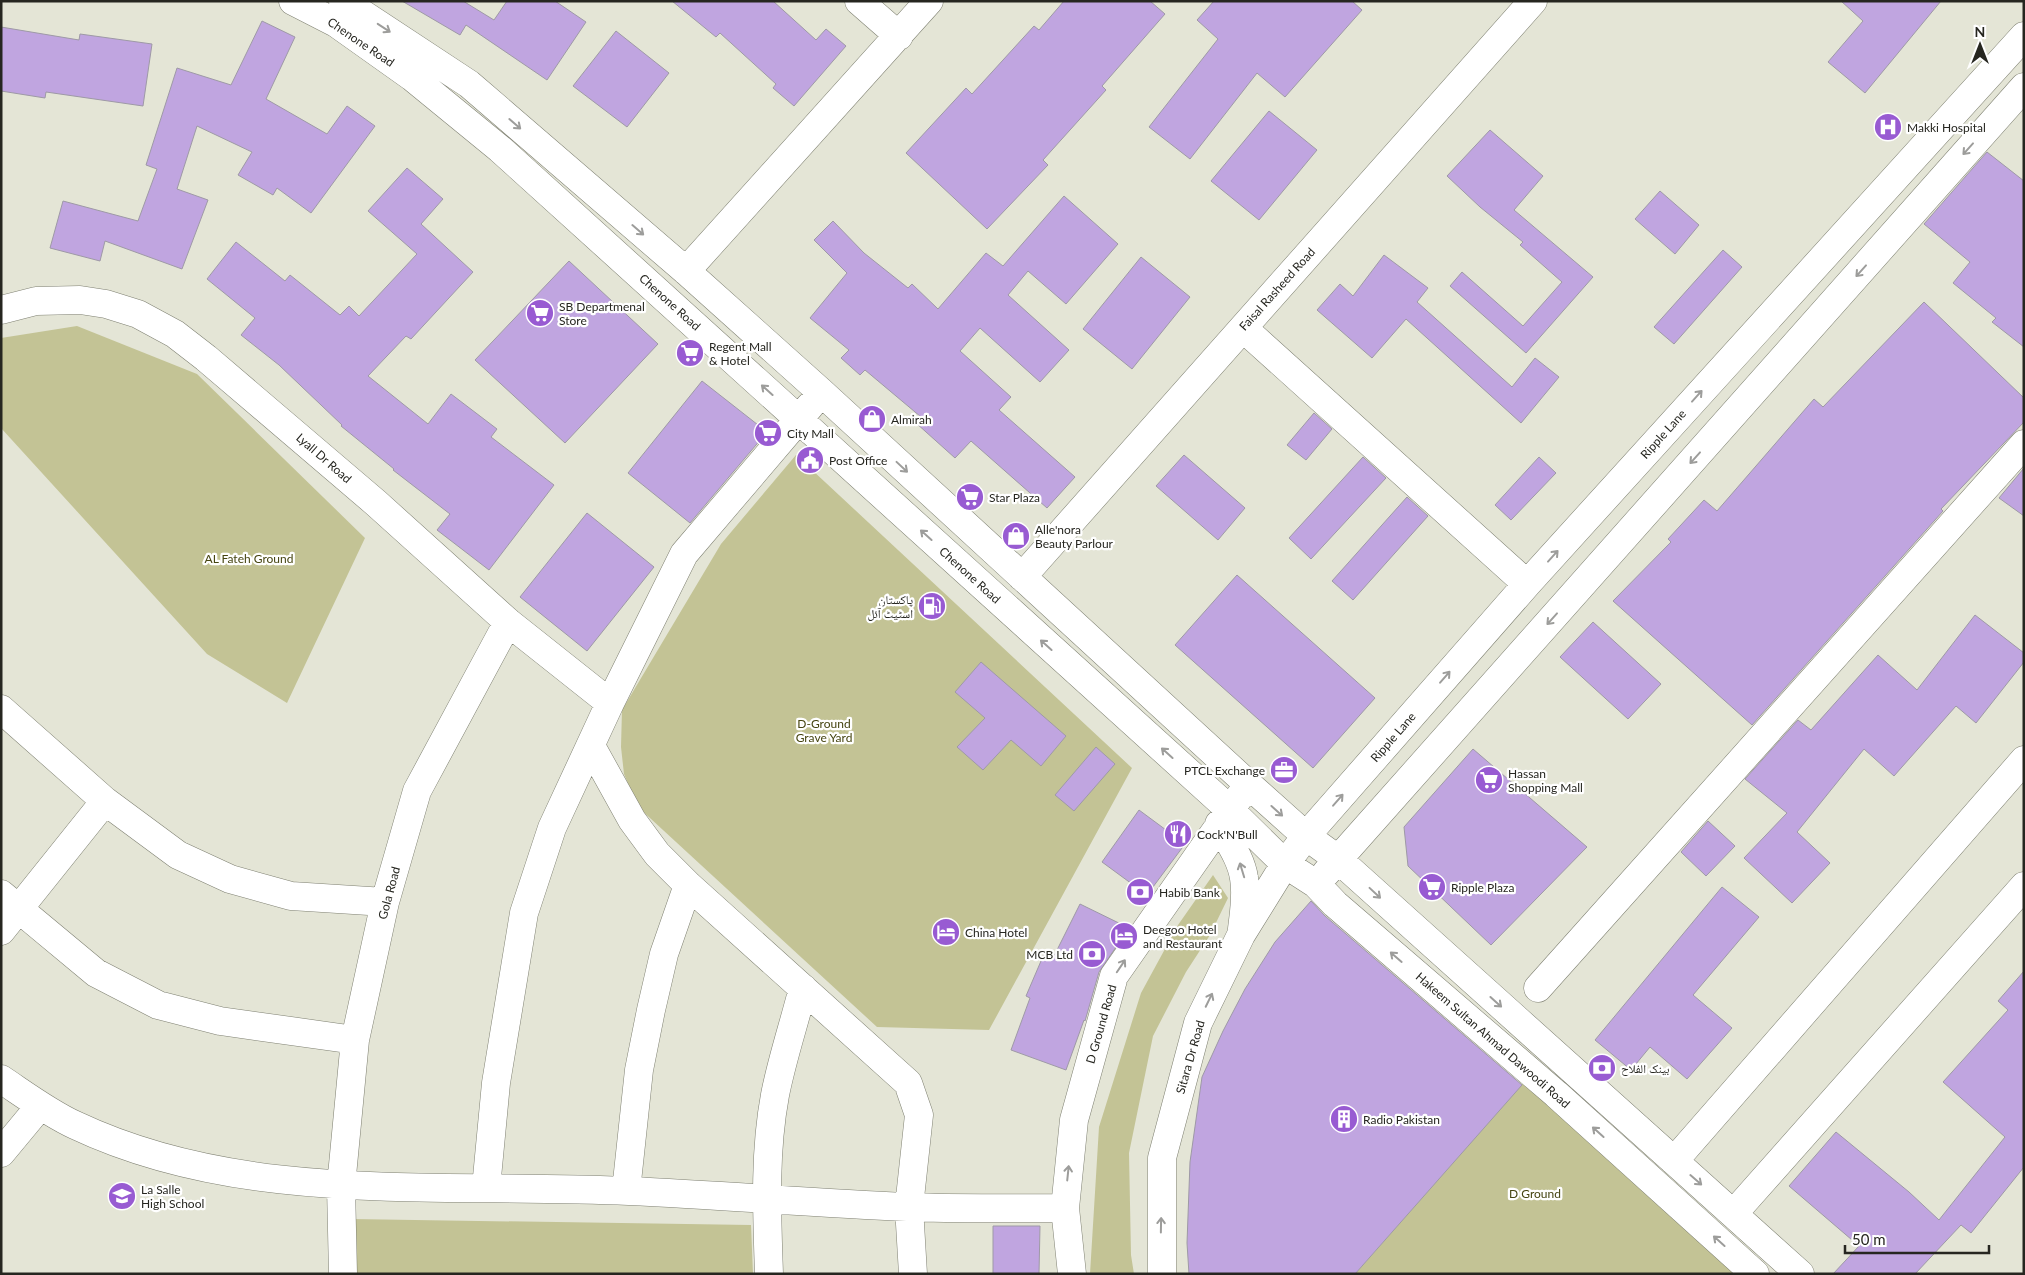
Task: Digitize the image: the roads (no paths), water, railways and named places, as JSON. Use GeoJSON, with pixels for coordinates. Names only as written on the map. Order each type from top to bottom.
{"type":"FeatureCollection","features":[{"type":"Feature","properties":{"kind":"street","name":"Chenone Road"},"geometry":{"type":"LineString","coordinates":[[293,1],[336,23],[412,77],[500,149],[799,419],[1224,817]]}},
{"type":"Feature","properties":{"kind":"street","name":"Chenone Road"},"geometry":{"type":"LineString","coordinates":[[343,1],[469,84],[686,271],[821,392],[1249,785],[1306,836],[1339,860]]}},
{"type":"Feature","properties":{"kind":"street"},"geometry":{"type":"LineString","coordinates":[[859,1],[899,36]]}},
{"type":"Feature","properties":{"kind":"street"},"geometry":{"type":"LineString","coordinates":[[686,271],[929,1]]}},
{"type":"Feature","properties":{"kind":"street","name":"Faisal Rasheed Road"},"geometry":{"type":"LineString","coordinates":[[1022,577],[1534,1]]}},
{"type":"Feature","properties":{"kind":"street","name":"Ripple Lane"},"geometry":{"type":"LineString","coordinates":[[1306,836],[1527,584],[2024,36]]}},
{"type":"Feature","properties":{"kind":"street"},"geometry":{"type":"LineString","coordinates":[[1316,884],[2021,96],[1989,74]]}},
{"type":"Feature","properties":{"kind":"street","name":"Lyall Dr Road"},"geometry":{"type":"LineString","coordinates":[[1,310],[36,301],[80,300],[106,304],[138,314],[175,334],[206,358],[376,503],[508,622],[610,703]]}},
{"type":"Feature","properties":{"kind":"street"},"geometry":{"type":"LineString","coordinates":[[1243,328],[1527,584]]}},
{"type":"Feature","properties":{"kind":"street"},"geometry":{"type":"LineString","coordinates":[[486,1188],[496,1083],[524,914],[552,828],[610,703],[684,554],[821,392]]}},
{"type":"Feature","properties":{"kind":"street"},"geometry":{"type":"LineString","coordinates":[[1538,988],[2024,444]]}},
{"type":"Feature","properties":{"kind":"street","name":"Gola Road"},"geometry":{"type":"LineString","coordinates":[[343,1274],[341,1186],[354,1040],[385,902],[417,791],[508,622]]}},
{"type":"Feature","properties":{"kind":"street"},"geometry":{"type":"LineString","coordinates":[[1,709],[106,801],[178,855],[230,880],[291,896],[385,902]]}},
{"type":"Feature","properties":{"kind":"street"},"geometry":{"type":"LineString","coordinates":[[591,746],[632,820],[658,854],[688,884],[908,1083],[919,1115],[909,1207],[913,1274]]}},
{"type":"Feature","properties":{"kind":"street"},"geometry":{"type":"LineString","coordinates":[[1674,1161],[2024,760]]}},
{"type":"Feature","properties":{"kind":"street","name":"D Ground Road"},"geometry":{"type":"LineString","coordinates":[[1072,1274],[1065,1208],[1074,1120],[1114,976],[1224,817],[1249,785]]}},
{"type":"Feature","properties":{"kind":"street"},"geometry":{"type":"LineString","coordinates":[[1,931],[11,902],[106,801]]}},
{"type":"Feature","properties":{"kind":"street"},"geometry":{"type":"LineString","coordinates":[[1224,817],[1244,877],[1246,897],[1241,935]]}},
{"type":"Feature","properties":{"kind":"street","name":"Hakeem Sultan Ahmad Dawoodi Road"},"geometry":{"type":"LineString","coordinates":[[1224,817],[1285,864],[1316,884],[1335,904],[1556,1094],[1755,1274]]}},
{"type":"Feature","properties":{"kind":"street","name":"Sitara Dr Road"},"geometry":{"type":"LineString","coordinates":[[1162,1274],[1162,1158],[1198,1023],[1241,935],[1285,864],[1306,836]]}},
{"type":"Feature","properties":{"kind":"street"},"geometry":{"type":"LineString","coordinates":[[1339,860],[1800,1274]]}},
{"type":"Feature","properties":{"kind":"street"},"geometry":{"type":"LineString","coordinates":[[626,1191],[639,1070],[651,1010],[664,954],[688,884]]}},
{"type":"Feature","properties":{"kind":"street"},"geometry":{"type":"LineString","coordinates":[[1734,1213],[2024,886]]}},
{"type":"Feature","properties":{"kind":"street"},"geometry":{"type":"LineString","coordinates":[[11,902],[96,972],[158,1005],[220,1021],[354,1040]]}},
{"type":"Feature","properties":{"kind":"street"},"geometry":{"type":"LineString","coordinates":[[769,1274],[766,1199],[770,1130],[776,1094],[803,988]]}},
{"type":"Feature","properties":{"kind":"street"},"geometry":{"type":"LineString","coordinates":[[1,1079],[40,1106],[75,1125],[164,1160],[246,1174],[341,1186],[626,1191],[909,1207],[1065,1208]]}},
{"type":"Feature","properties":{"kind":"street"},"geometry":{"type":"LineString","coordinates":[[1,1153],[40,1106]]}},
{"type":"Feature","properties":{"kind":"place","name":"Makki Hospital"},"geometry":{"type":"Point","coordinates":[1888,127]}},
{"type":"Feature","properties":{"kind":"place","name":"SB Departmenal Store"},"geometry":{"type":"Point","coordinates":[540,313]}},
{"type":"Feature","properties":{"kind":"place","name":"Regent Mall & Hotel"},"geometry":{"type":"Point","coordinates":[690,353]}},
{"type":"Feature","properties":{"kind":"place","name":"Almirah"},"geometry":{"type":"Point","coordinates":[872,419]}},
{"type":"Feature","properties":{"kind":"place","name":"City Mall"},"geometry":{"type":"Point","coordinates":[768,433]}},
{"type":"Feature","properties":{"kind":"place","name":"Post Office"},"geometry":{"type":"Point","coordinates":[810,460]}},
{"type":"Feature","properties":{"kind":"place","name":"Star Plaza"},"geometry":{"type":"Point","coordinates":[970,497]}},
{"type":"Feature","properties":{"kind":"place","name":"Alle'nora Beauty Parlour"},"geometry":{"type":"Point","coordinates":[1016,536]}},
{"type":"Feature","properties":{"kind":"place","name":"پاکستان اسٹیٹ آئل"},"geometry":{"type":"Point","coordinates":[932,606]}},
{"type":"Feature","properties":{"kind":"place","name":"PTCL Exchange"},"geometry":{"type":"Point","coordinates":[1284,770]}},
{"type":"Feature","properties":{"kind":"place","name":"Hassan Shopping Mall"},"geometry":{"type":"Point","coordinates":[1489,780]}},
{"type":"Feature","properties":{"kind":"place","name":"Cock'N'Bull"},"geometry":{"type":"Point","coordinates":[1178,834]}},
{"type":"Feature","properties":{"kind":"place","name":"Ripple Plaza"},"geometry":{"type":"Point","coordinates":[1432,887]}},
{"type":"Feature","properties":{"kind":"place","name":"Habib Bank"},"geometry":{"type":"Point","coordinates":[1140,892]}},
{"type":"Feature","properties":{"kind":"place","name":"China Hotel"},"geometry":{"type":"Point","coordinates":[946,932]}},
{"type":"Feature","properties":{"kind":"place","name":"Deegoo Hotel and Restaurant"},"geometry":{"type":"Point","coordinates":[1124,936]}},
{"type":"Feature","properties":{"kind":"place","name":"MCB Ltd"},"geometry":{"type":"Point","coordinates":[1092,954]}},
{"type":"Feature","properties":{"kind":"place","name":"بینک الفلاح"},"geometry":{"type":"Point","coordinates":[1602,1068]}},
{"type":"Feature","properties":{"kind":"place","name":"Radio Pakistan"},"geometry":{"type":"Point","coordinates":[1344,1119]}},
{"type":"Feature","properties":{"kind":"place","name":"La Salle High School"},"geometry":{"type":"Point","coordinates":[122,1196]}},
{"type":"Feature","properties":{"kind":"park label","name":"AL Fateh Ground"},"geometry":{"type":"Point","coordinates":[249,558]}},
{"type":"Feature","properties":{"kind":"park label","name":"D-Ground Grave Yard"},"geometry":{"type":"Point","coordinates":[824,730]}},
{"type":"Feature","properties":{"kind":"park label","name":"D Ground"},"geometry":{"type":"Point","coordinates":[1535,1193]}}]}
